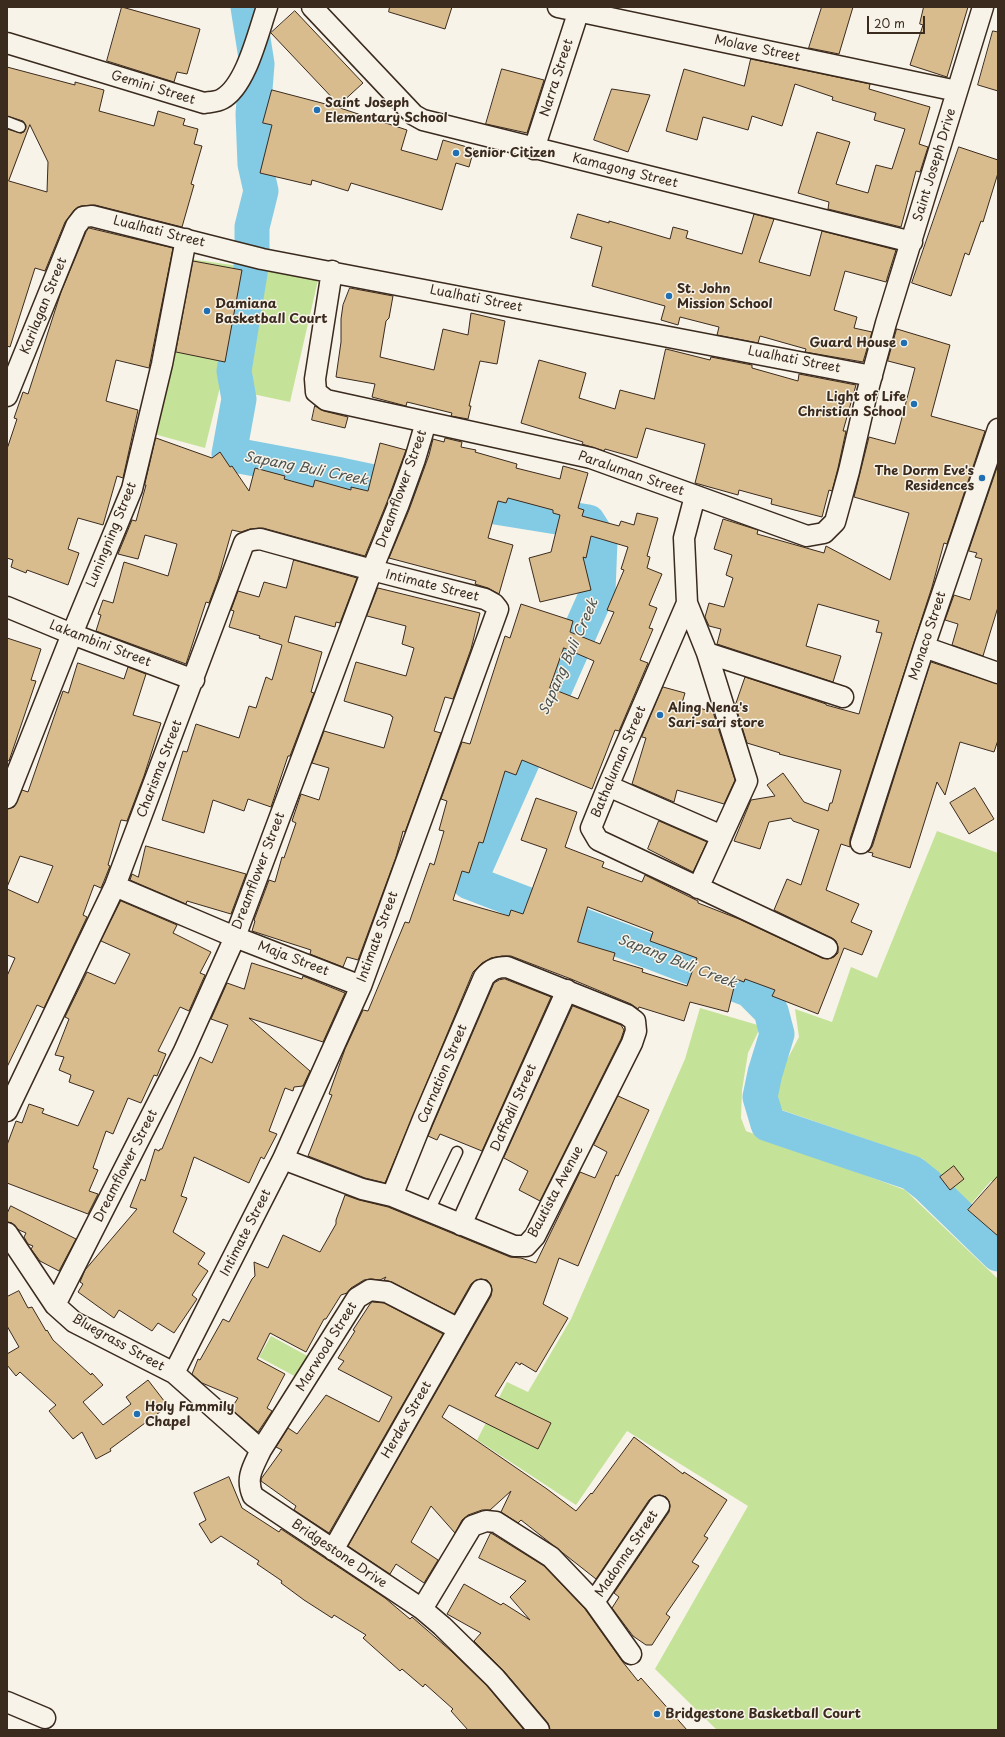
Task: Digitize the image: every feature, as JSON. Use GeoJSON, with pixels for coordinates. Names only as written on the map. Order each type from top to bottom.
{"type":"FeatureCollection","features":[{"type":"Feature","properties":{"kind":"street","name":"Gemini Street"},"geometry":{"type":"LineString","coordinates":[[7,43],[204,103],[221,100],[233,90],[250,56],[267,7]]}},
{"type":"Feature","properties":{"kind":"street","name":"Kamagong Street"},"geometry":{"type":"LineString","coordinates":[[312,7],[414,115],[427,122],[912,242]]}},
{"type":"Feature","properties":{"kind":"street","name":"Molave Street"},"geometry":{"type":"LineString","coordinates":[[558,7],[579,9],[957,91]]}},
{"type":"Feature","properties":{"kind":"street","name":"Saint Joseph Drive"},"geometry":{"type":"LineString","coordinates":[[886,323],[983,7]]}},
{"type":"Feature","properties":{"kind":"street","name":"Narra Street"},"geometry":{"type":"LineString","coordinates":[[534,149],[579,9]]}},
{"type":"Feature","properties":{"kind":"street","name":"Lualhati Street"},"geometry":{"type":"LineString","coordinates":[[82,217],[92,216],[262,259],[332,271],[872,376]]}},
{"type":"Feature","properties":{"kind":"street","name":"Karilagan Street"},"geometry":{"type":"LineString","coordinates":[[7,396],[76,226],[82,217]]}},
{"type":"Feature","properties":{"kind":"street","name":"Luningning Street"},"geometry":{"type":"LineString","coordinates":[[7,798],[132,488],[162,364],[186,239]]}},
{"type":"Feature","properties":{"kind":"street","name":"Paraluman Street"},"geometry":{"type":"LineString","coordinates":[[332,271],[315,379],[316,392],[326,400],[591,458],[807,536],[824,533],[835,522],[886,323]]}},
{"type":"Feature","properties":{"kind":"street","name":"Dreamflower Street"},"geometry":{"type":"LineString","coordinates":[[55,1305],[184,1051],[235,937],[372,570],[398,506],[415,460],[426,422]]}},
{"type":"Feature","properties":{"kind":"street","name":"Monaco Street"},"geometry":{"type":"LineString","coordinates":[[861,843],[924,647],[998,429]]}},
{"type":"Feature","properties":{"kind":"street","name":"Bathaluman Street"},"geometry":{"type":"LineString","coordinates":[[695,496],[684,538],[687,603],[706,653],[748,781],[698,888]]}},
{"type":"Feature","properties":{"kind":"street","name":"Charisma Street"},"geometry":{"type":"LineString","coordinates":[[7,1111],[115,886],[194,680],[244,543],[260,539],[372,570]]}},
{"type":"Feature","properties":{"kind":"street","name":"Intimate Street"},"geometry":{"type":"LineString","coordinates":[[174,1374],[283,1159],[361,986],[498,609],[494,604],[485,599],[372,570]]}},
{"type":"Feature","properties":{"kind":"street","name":"Bathaluman Street"},"geometry":{"type":"LineString","coordinates":[[687,603],[591,828],[598,840],[827,948]]}},
{"type":"Feature","properties":{"kind":"street","name":"Lakambini Street"},"geometry":{"type":"LineString","coordinates":[[7,607],[72,634],[194,680]]}},
{"type":"Feature","properties":{"kind":"street"},"geometry":{"type":"LineString","coordinates":[[924,647],[998,673]]}},
{"type":"Feature","properties":{"kind":"street"},"geometry":{"type":"LineString","coordinates":[[706,653],[843,697]]}},
{"type":"Feature","properties":{"kind":"street"},"geometry":{"type":"LineString","coordinates":[[608,786],[722,836]]}},
{"type":"Feature","properties":{"kind":"street","name":"Maja Street"},"geometry":{"type":"LineString","coordinates":[[115,886],[235,937],[361,986]]}},
{"type":"Feature","properties":{"kind":"street","name":"Carnation Street"},"geometry":{"type":"LineString","coordinates":[[392,1196],[423,1119],[484,977],[497,967],[507,967],[568,990]]}},
{"type":"Feature","properties":{"kind":"street","name":"Bautista Avenue"},"geometry":{"type":"LineString","coordinates":[[283,1159],[362,1189],[392,1196],[514,1246],[526,1246],[535,1236],[632,1043],[636,1031],[635,1021],[627,1015],[568,990]]}},
{"type":"Feature","properties":{"kind":"street","name":"Daffodil Street"},"geometry":{"type":"LineString","coordinates":[[461,1225],[568,990]]}},
{"type":"Feature","properties":{"kind":"street","name":"Bluegrass Street"},"geometry":{"type":"LineString","coordinates":[[7,1233],[55,1305],[74,1322],[174,1374]]}},
{"type":"Feature","properties":{"kind":"street","name":"Marwood Street"},"geometry":{"type":"LineString","coordinates":[[261,1450],[357,1298],[370,1290],[387,1292],[459,1329]]}},
{"type":"Feature","properties":{"kind":"street","name":"Herdex Street"},"geometry":{"type":"LineString","coordinates":[[333,1550],[481,1290]]}},
{"type":"Feature","properties":{"kind":"street"},"geometry":{"type":"LineString","coordinates":[[174,1374],[261,1450]]}},
{"type":"Feature","properties":{"kind":"street","name":"Bridgestone Drive"},"geometry":{"type":"LineString","coordinates":[[261,1450],[250,1475],[249,1486],[253,1496],[422,1609],[442,1626],[495,1678],[539,1730]]}},
{"type":"Feature","properties":{"kind":"street","name":"Madonna Street"},"geometry":{"type":"LineString","coordinates":[[594,1602],[659,1506]]}},
{"type":"Feature","properties":{"kind":"street"},"geometry":{"type":"LineString","coordinates":[[422,1609],[472,1526],[486,1521],[496,1522],[551,1557],[594,1602],[631,1654]]}},
{"type":"Feature","properties":{"kind":"street"},"geometry":{"type":"LineString","coordinates":[[7,1702],[44,1718]]}},
{"type":"Feature","properties":{"kind":"lane"},"geometry":{"type":"LineString","coordinates":[[7,122],[20,127]]}},
{"type":"Feature","properties":{"kind":"lane"},"geometry":{"type":"LineString","coordinates":[[429,1211],[457,1152]]}},
{"type":"Feature","properties":{"kind":"green space"},"geometry":{"type":"Polygon","coordinates":[[[190,259],[260,269],[318,280],[290,402],[220,387],[205,448],[154,434],[190,259]]]}},
{"type":"Feature","properties":{"kind":"green space"},"geometry":{"type":"Polygon","coordinates":[[[937,831],[998,853],[998,1183],[991,1181],[965,1211],[923,1159],[779,1109],[777,1079],[799,1037],[795,1009],[832,1022],[851,967],[877,978],[937,831]]]}},
{"type":"Feature","properties":{"kind":"green space"},"geometry":{"type":"Polygon","coordinates":[[[700,1008],[761,1026],[748,1053],[742,1090],[741,1118],[746,1131],[905,1190],[998,1279],[998,1730],[717,1730],[655,1669],[748,1506],[627,1431],[576,1505],[477,1440],[507,1382],[528,1392],[571,1319],[685,1059],[700,1008]]]}},
{"type":"Feature","properties":{"kind":"green space"},"geometry":{"type":"Polygon","coordinates":[[[271,1336],[311,1358],[300,1379],[259,1357],[271,1336]]]}},
{"type":"Feature","properties":{"kind":"building"},"geometry":{"type":"Polygon","coordinates":[[[122,7],[200,29],[187,74],[177,72],[174,82],[107,61],[122,7]]]}},
{"type":"Feature","properties":{"kind":"building"},"geometry":{"type":"Polygon","coordinates":[[[390,7],[452,7],[445,29],[389,12],[390,7]]]}},
{"type":"Feature","properties":{"kind":"building"},"geometry":{"type":"Polygon","coordinates":[[[822,7],[853,7],[839,54],[809,48],[822,7]]]}},
{"type":"Feature","properties":{"kind":"building"},"geometry":{"type":"Polygon","coordinates":[[[924,7],[968,7],[947,77],[910,65],[923,25],[920,24],[924,7]]]}},
{"type":"Feature","properties":{"kind":"building"},"geometry":{"type":"Polygon","coordinates":[[[295,11],[363,83],[339,105],[271,33],[295,11]]]}},
{"type":"Feature","properties":{"kind":"building"},"geometry":{"type":"Polygon","coordinates":[[[993,31],[998,32],[998,91],[978,85],[993,31]]]}},
{"type":"Feature","properties":{"kind":"building"},"geometry":{"type":"Polygon","coordinates":[[[751,59],[870,84],[869,89],[930,107],[919,144],[928,147],[920,172],[916,171],[901,227],[828,209],[829,202],[798,193],[817,132],[850,142],[836,184],[868,193],[876,165],[892,169],[905,129],[874,120],[876,113],[832,100],[833,97],[795,84],[782,126],[752,116],[748,130],[703,117],[697,140],[666,131],[684,69],[744,86],[751,59]]]}},
{"type":"Feature","properties":{"kind":"building"},"geometry":{"type":"Polygon","coordinates":[[[7,67],[75,85],[75,82],[104,90],[99,111],[154,126],[158,111],[185,119],[183,125],[198,129],[194,144],[202,146],[191,184],[194,185],[182,227],[95,205],[81,206],[74,210],[65,222],[45,271],[35,268],[10,347],[7,346],[7,129],[21,133],[24,132],[26,126],[23,121],[7,116],[7,67]],[[30,125],[9,181],[47,192],[48,162],[30,125]]]}},
{"type":"Feature","properties":{"kind":"building"},"geometry":{"type":"Polygon","coordinates":[[[502,69],[544,80],[527,133],[486,124],[502,69]]]}},
{"type":"Feature","properties":{"kind":"building"},"geometry":{"type":"Polygon","coordinates":[[[612,89],[650,95],[628,152],[594,140],[612,89]]]}},
{"type":"Feature","properties":{"kind":"building"},"geometry":{"type":"Polygon","coordinates":[[[272,90],[337,107],[407,130],[401,150],[437,160],[443,140],[474,149],[469,167],[456,163],[442,210],[351,183],[348,191],[312,180],[311,185],[260,173],[272,125],[263,123],[272,90]]]}},
{"type":"Feature","properties":{"kind":"building"},"geometry":{"type":"Polygon","coordinates":[[[959,147],[998,160],[998,173],[983,222],[981,221],[969,255],[965,253],[951,296],[912,283],[959,147]]]}},
{"type":"Feature","properties":{"kind":"building"},"geometry":{"type":"Polygon","coordinates":[[[578,214],[609,223],[609,221],[670,239],[673,227],[688,231],[686,238],[742,254],[754,214],[774,219],[759,262],[810,276],[822,231],[896,250],[886,282],[845,271],[834,310],[857,317],[854,328],[872,332],[863,362],[805,352],[806,349],[760,336],[758,343],[717,335],[719,327],[680,317],[678,325],[661,320],[665,306],[592,286],[602,247],[571,238],[578,214]]]}},
{"type":"Feature","properties":{"kind":"building"},"geometry":{"type":"Polygon","coordinates":[[[89,228],[173,248],[149,368],[116,360],[106,401],[138,410],[123,478],[117,476],[103,525],[78,518],[68,549],[79,553],[68,585],[27,570],[26,573],[11,567],[13,560],[7,558],[7,449],[17,419],[14,418],[23,392],[28,394],[61,292],[89,228]]]}},
{"type":"Feature","properties":{"kind":"building","name":"Damiana Basketball Court"},"geometry":{"type":"Polygon","coordinates":[[[193,261],[242,270],[225,362],[176,352],[193,261]]]}},
{"type":"Feature","properties":{"kind":"building"},"geometry":{"type":"Polygon","coordinates":[[[350,288],[393,296],[389,318],[386,321],[380,357],[434,370],[443,329],[468,335],[471,313],[505,321],[497,364],[480,361],[469,406],[471,406],[468,419],[451,416],[452,413],[407,402],[406,406],[372,397],[375,384],[336,377],[341,342],[341,319],[343,305],[350,288]]]}},
{"type":"Feature","properties":{"kind":"building"},"geometry":{"type":"Polygon","coordinates":[[[897,329],[950,345],[931,416],[985,431],[947,544],[944,543],[932,587],[850,839],[850,847],[841,844],[826,890],[859,904],[851,922],[872,931],[862,955],[844,948],[818,1014],[772,996],[775,990],[745,979],[744,982],[736,979],[728,1012],[690,1002],[684,1021],[639,1007],[638,1009],[631,1004],[511,956],[491,958],[482,963],[473,972],[385,1183],[365,1178],[308,1156],[332,1095],[329,1094],[345,1049],[363,1010],[368,1011],[405,922],[409,923],[430,863],[434,865],[444,831],[439,830],[447,801],[441,799],[462,742],[470,744],[505,636],[510,638],[521,604],[573,621],[570,632],[600,644],[614,612],[607,610],[624,570],[621,569],[628,547],[591,536],[586,558],[583,557],[591,590],[540,602],[529,558],[551,552],[560,515],[553,513],[553,510],[508,498],[506,503],[498,501],[488,538],[513,545],[499,594],[488,588],[475,584],[476,581],[389,558],[409,510],[429,455],[433,439],[444,442],[445,438],[462,442],[461,447],[476,450],[475,452],[517,464],[516,468],[560,479],[563,466],[588,473],[578,508],[584,510],[582,516],[619,526],[621,521],[634,525],[637,513],[658,518],[647,556],[650,557],[647,568],[662,574],[649,605],[657,608],[649,628],[653,629],[640,660],[648,663],[619,731],[615,730],[592,789],[522,760],[516,775],[505,771],[483,843],[479,842],[469,873],[462,871],[453,900],[509,916],[511,910],[523,914],[547,849],[521,840],[536,798],[577,812],[565,847],[604,862],[602,867],[642,882],[645,875],[698,901],[698,903],[739,919],[822,958],[828,959],[834,957],[838,953],[836,941],[774,910],[787,879],[801,885],[819,830],[793,821],[791,818],[769,822],[760,849],[734,841],[751,800],[775,796],[767,785],[783,773],[804,802],[828,811],[830,803],[832,803],[841,770],[779,754],[780,753],[747,743],[735,704],[745,677],[826,705],[859,714],[882,633],[876,632],[879,621],[818,604],[806,646],[841,656],[833,682],[717,644],[721,629],[709,626],[705,617],[709,603],[724,607],[733,578],[726,575],[732,555],[714,549],[723,519],[758,530],[757,534],[824,553],[826,546],[890,580],[909,513],[854,497],[869,437],[895,444],[915,368],[888,361],[897,329]],[[564,648],[550,688],[578,699],[594,661],[564,648]],[[588,907],[578,942],[615,953],[613,960],[643,969],[642,972],[687,986],[697,958],[650,941],[653,932],[588,907]]]}},
{"type":"Feature","properties":{"kind":"building"},"geometry":{"type":"Polygon","coordinates":[[[666,349],[710,360],[711,357],[752,365],[752,368],[798,381],[799,374],[856,385],[843,431],[846,431],[838,468],[832,491],[829,490],[822,517],[771,504],[772,499],[739,490],[738,495],[695,483],[705,444],[646,428],[637,458],[605,449],[604,451],[582,444],[583,442],[521,423],[539,360],[586,373],[579,398],[615,409],[620,390],[654,399],[666,349]]]}},
{"type":"Feature","properties":{"kind":"building"},"geometry":{"type":"Polygon","coordinates":[[[315,406],[324,411],[348,417],[345,428],[312,420],[315,406]]]}},
{"type":"Feature","properties":{"kind":"building"},"geometry":{"type":"Polygon","coordinates":[[[156,438],[212,458],[220,452],[230,467],[232,466],[249,491],[255,468],[285,476],[284,479],[313,487],[315,480],[351,490],[351,487],[368,491],[380,443],[406,450],[365,556],[263,528],[250,529],[241,532],[232,530],[218,579],[209,603],[206,602],[186,664],[96,631],[101,615],[98,614],[103,600],[113,603],[124,562],[168,576],[177,544],[145,535],[138,559],[118,554],[132,520],[136,521],[146,485],[156,438]]]}},
{"type":"Feature","properties":{"kind":"building"},"geometry":{"type":"Polygon","coordinates":[[[998,465],[998,607],[983,656],[952,645],[958,624],[945,620],[954,595],[970,600],[982,559],[975,557],[977,553],[969,551],[998,465]]]}},
{"type":"Feature","properties":{"kind":"building"},"geometry":{"type":"Polygon","coordinates":[[[294,560],[357,578],[340,623],[336,622],[335,627],[295,616],[288,642],[322,652],[311,692],[314,693],[290,756],[288,756],[271,807],[248,799],[244,811],[213,800],[204,833],[162,820],[183,751],[187,752],[196,724],[239,738],[249,706],[256,708],[266,677],[272,680],[282,645],[259,638],[260,636],[229,627],[234,611],[231,610],[238,591],[259,597],[264,582],[286,588],[294,560]]]}},
{"type":"Feature","properties":{"kind":"building"},"geometry":{"type":"Polygon","coordinates":[[[378,588],[480,613],[471,649],[453,699],[445,697],[434,731],[441,733],[405,832],[403,831],[396,857],[358,960],[347,957],[343,967],[310,954],[311,950],[252,931],[254,920],[269,880],[275,882],[282,857],[284,858],[296,823],[292,821],[301,794],[319,800],[329,768],[312,763],[324,731],[384,748],[393,717],[391,715],[344,701],[356,662],[406,676],[414,648],[402,644],[406,626],[367,616],[378,588]]]}},
{"type":"Feature","properties":{"kind":"building"},"geometry":{"type":"Polygon","coordinates":[[[7,638],[41,649],[31,680],[36,681],[9,761],[7,760],[7,638]]]}},
{"type":"Feature","properties":{"kind":"building"},"geometry":{"type":"Polygon","coordinates":[[[931,662],[998,684],[998,740],[994,752],[960,742],[945,795],[937,782],[910,868],[872,856],[873,853],[868,852],[872,847],[931,662]]]}},
{"type":"Feature","properties":{"kind":"building"},"geometry":{"type":"Polygon","coordinates":[[[78,663],[124,679],[128,667],[146,674],[133,715],[161,723],[144,776],[127,821],[121,820],[108,865],[110,866],[101,888],[94,885],[83,915],[87,917],[44,1008],[37,1005],[7,1067],[7,976],[15,958],[7,955],[7,889],[38,903],[53,866],[20,856],[7,887],[7,809],[14,807],[22,790],[28,792],[63,691],[68,693],[78,663]]]}},
{"type":"Feature","properties":{"kind":"building"},"geometry":{"type":"Polygon","coordinates":[[[663,687],[685,693],[682,703],[713,712],[735,780],[724,804],[677,790],[674,802],[632,784],[646,738],[642,737],[663,687]]]}},
{"type":"Feature","properties":{"kind":"building"},"geometry":{"type":"Polygon","coordinates":[[[975,788],[994,819],[969,834],[950,803],[975,788]]]}},
{"type":"Feature","properties":{"kind":"building"},"geometry":{"type":"Polygon","coordinates":[[[659,821],[707,842],[693,872],[648,849],[659,821]]]}},
{"type":"Feature","properties":{"kind":"building"},"geometry":{"type":"Polygon","coordinates":[[[146,846],[246,874],[231,914],[187,901],[186,904],[130,880],[132,874],[138,877],[146,846]]]}},
{"type":"Feature","properties":{"kind":"building"},"geometry":{"type":"Polygon","coordinates":[[[121,901],[177,925],[173,933],[211,952],[200,973],[205,975],[189,1011],[180,1007],[158,1051],[166,1054],[157,1076],[154,1075],[141,1103],[128,1098],[113,1134],[106,1131],[93,1168],[98,1170],[89,1191],[98,1194],[88,1214],[7,1183],[7,1145],[16,1121],[22,1123],[29,1104],[44,1109],[42,1113],[78,1126],[94,1091],[69,1082],[71,1075],[59,1070],[64,1057],[55,1055],[69,1019],[65,1017],[87,972],[115,984],[130,954],[101,941],[121,901]]]}},
{"type":"Feature","properties":{"kind":"building"},"geometry":{"type":"Polygon","coordinates":[[[252,963],[302,979],[303,976],[345,993],[323,1042],[249,1018],[310,1071],[303,1086],[294,1087],[293,1091],[285,1088],[269,1131],[277,1134],[264,1159],[261,1157],[249,1183],[194,1157],[181,1196],[187,1198],[173,1232],[205,1253],[198,1264],[208,1271],[192,1295],[197,1299],[174,1333],[158,1323],[152,1331],[119,1310],[114,1318],[78,1292],[83,1284],[80,1282],[85,1270],[137,1209],[130,1207],[141,1179],[145,1181],[155,1149],[159,1151],[162,1149],[200,1057],[212,1063],[228,1025],[211,1019],[227,983],[244,989],[252,963]]]}},
{"type":"Feature","properties":{"kind":"building"},"geometry":{"type":"Polygon","coordinates":[[[505,979],[551,997],[482,1151],[440,1134],[437,1140],[428,1136],[494,983],[505,979]]]}},
{"type":"Feature","properties":{"kind":"building"},"geometry":{"type":"Polygon","coordinates":[[[573,1006],[621,1025],[624,1030],[621,1039],[540,1201],[519,1190],[528,1171],[504,1158],[573,1006]]]}},
{"type":"Feature","properties":{"kind":"building"},"geometry":{"type":"Polygon","coordinates":[[[618,1096],[649,1110],[618,1176],[616,1175],[578,1266],[559,1258],[543,1304],[568,1318],[536,1372],[521,1363],[520,1365],[516,1362],[495,1396],[551,1423],[538,1449],[449,1405],[442,1417],[547,1489],[576,1511],[591,1493],[592,1494],[634,1437],[683,1474],[684,1472],[727,1500],[704,1536],[708,1538],[692,1562],[699,1566],[666,1614],[670,1617],[652,1645],[646,1645],[633,1636],[612,1608],[619,1597],[614,1593],[669,1512],[669,1501],[666,1497],[660,1495],[654,1496],[649,1500],[596,1579],[521,1520],[518,1523],[501,1512],[511,1491],[490,1510],[482,1510],[468,1515],[462,1520],[455,1533],[431,1506],[411,1542],[438,1560],[424,1583],[396,1564],[390,1574],[348,1546],[491,1296],[491,1285],[487,1280],[476,1280],[471,1284],[454,1314],[392,1282],[384,1280],[386,1277],[380,1280],[364,1280],[351,1288],[347,1293],[341,1295],[326,1319],[324,1319],[306,1352],[270,1333],[257,1359],[285,1374],[267,1408],[272,1411],[258,1432],[231,1409],[238,1398],[202,1383],[192,1374],[198,1359],[200,1360],[223,1319],[229,1322],[255,1276],[254,1262],[268,1268],[283,1235],[320,1252],[336,1224],[345,1195],[388,1207],[510,1257],[521,1258],[536,1263],[580,1172],[595,1178],[607,1152],[594,1145],[618,1096]]]}},
{"type":"Feature","properties":{"kind":"building"},"geometry":{"type":"Polygon","coordinates":[[[954,1166],[964,1179],[950,1190],[940,1177],[954,1166]]]}},
{"type":"Feature","properties":{"kind":"building"},"geometry":{"type":"Polygon","coordinates":[[[998,1176],[998,1236],[968,1210],[998,1176]]]}},
{"type":"Feature","properties":{"kind":"building"},"geometry":{"type":"Polygon","coordinates":[[[11,1206],[76,1239],[59,1271],[40,1261],[31,1249],[33,1246],[28,1244],[24,1237],[26,1233],[19,1230],[12,1223],[7,1222],[7,1214],[11,1206]]]}},
{"type":"Feature","properties":{"kind":"building"},"geometry":{"type":"Polygon","coordinates":[[[19,1291],[28,1308],[32,1307],[53,1340],[91,1375],[92,1373],[103,1385],[83,1402],[103,1425],[131,1404],[126,1397],[148,1380],[168,1406],[110,1449],[111,1451],[96,1459],[82,1432],[73,1439],[49,1411],[56,1405],[20,1372],[16,1376],[7,1365],[7,1354],[19,1347],[7,1326],[7,1297],[19,1291]]]}},
{"type":"Feature","properties":{"kind":"building"},"geometry":{"type":"Polygon","coordinates":[[[373,1302],[384,1303],[443,1334],[329,1533],[294,1510],[296,1506],[261,1481],[261,1479],[282,1450],[276,1447],[288,1428],[297,1434],[326,1395],[379,1422],[392,1397],[338,1369],[344,1361],[338,1358],[355,1331],[353,1330],[370,1304],[373,1302]]]}},
{"type":"Feature","properties":{"kind":"building"},"geometry":{"type":"Polygon","coordinates":[[[229,1477],[242,1508],[279,1532],[281,1529],[385,1598],[410,1619],[412,1617],[451,1651],[487,1686],[524,1730],[468,1730],[451,1711],[453,1709],[425,1684],[423,1687],[402,1669],[400,1671],[363,1638],[366,1635],[334,1615],[332,1618],[304,1600],[281,1583],[282,1581],[257,1564],[259,1561],[221,1536],[211,1543],[199,1524],[206,1520],[194,1493],[229,1477]]]}},
{"type":"Feature","properties":{"kind":"building"},"geometry":{"type":"Polygon","coordinates":[[[491,1533],[544,1566],[585,1609],[638,1681],[641,1678],[687,1730],[550,1730],[548,1723],[504,1671],[474,1641],[481,1633],[447,1614],[464,1584],[501,1605],[503,1603],[530,1620],[510,1597],[526,1581],[479,1558],[491,1533]]]}},
{"type":"Feature","properties":{"kind":"waterway","name":"Sapang Buli Creek"},"geometry":{"type":"LineString","coordinates":[[248,7],[257,64],[253,114],[255,164],[261,191],[252,227],[252,261],[234,371],[239,399],[229,454],[341,475],[483,505],[588,522],[600,541],[598,591],[469,882],[750,990],[771,1011],[777,1034],[765,1073],[760,1097],[768,1124],[912,1173],[927,1185],[998,1254]]}},
{"type":"Feature","properties":{"kind":"place","name":"Saint Joseph Elementary School"},"geometry":{"type":"Point","coordinates":[317,110]}},
{"type":"Feature","properties":{"kind":"place","name":"Senior Citizen"},"geometry":{"type":"Point","coordinates":[456,153]}},
{"type":"Feature","properties":{"kind":"place","name":"St. John Mission School"},"geometry":{"type":"Point","coordinates":[669,296]}},
{"type":"Feature","properties":{"kind":"place","name":"Damiana Basketball Court"},"geometry":{"type":"Point","coordinates":[207,311]}},
{"type":"Feature","properties":{"kind":"place","name":"Guard House"},"geometry":{"type":"Point","coordinates":[904,343]}},
{"type":"Feature","properties":{"kind":"place","name":"Light of Life Christian School"},"geometry":{"type":"Point","coordinates":[914,404]}},
{"type":"Feature","properties":{"kind":"place","name":"The Dorm Eve's Residences"},"geometry":{"type":"Point","coordinates":[982,478]}},
{"type":"Feature","properties":{"kind":"place","name":"Aling Nena's Sari-sari store"},"geometry":{"type":"Point","coordinates":[660,715]}},
{"type":"Feature","properties":{"kind":"place","name":"Holy Fammily Chapel"},"geometry":{"type":"Point","coordinates":[137,1414]}},
{"type":"Feature","properties":{"kind":"place","name":"Bridgestone Basketball Court"},"geometry":{"type":"Point","coordinates":[657,1714]}}]}
